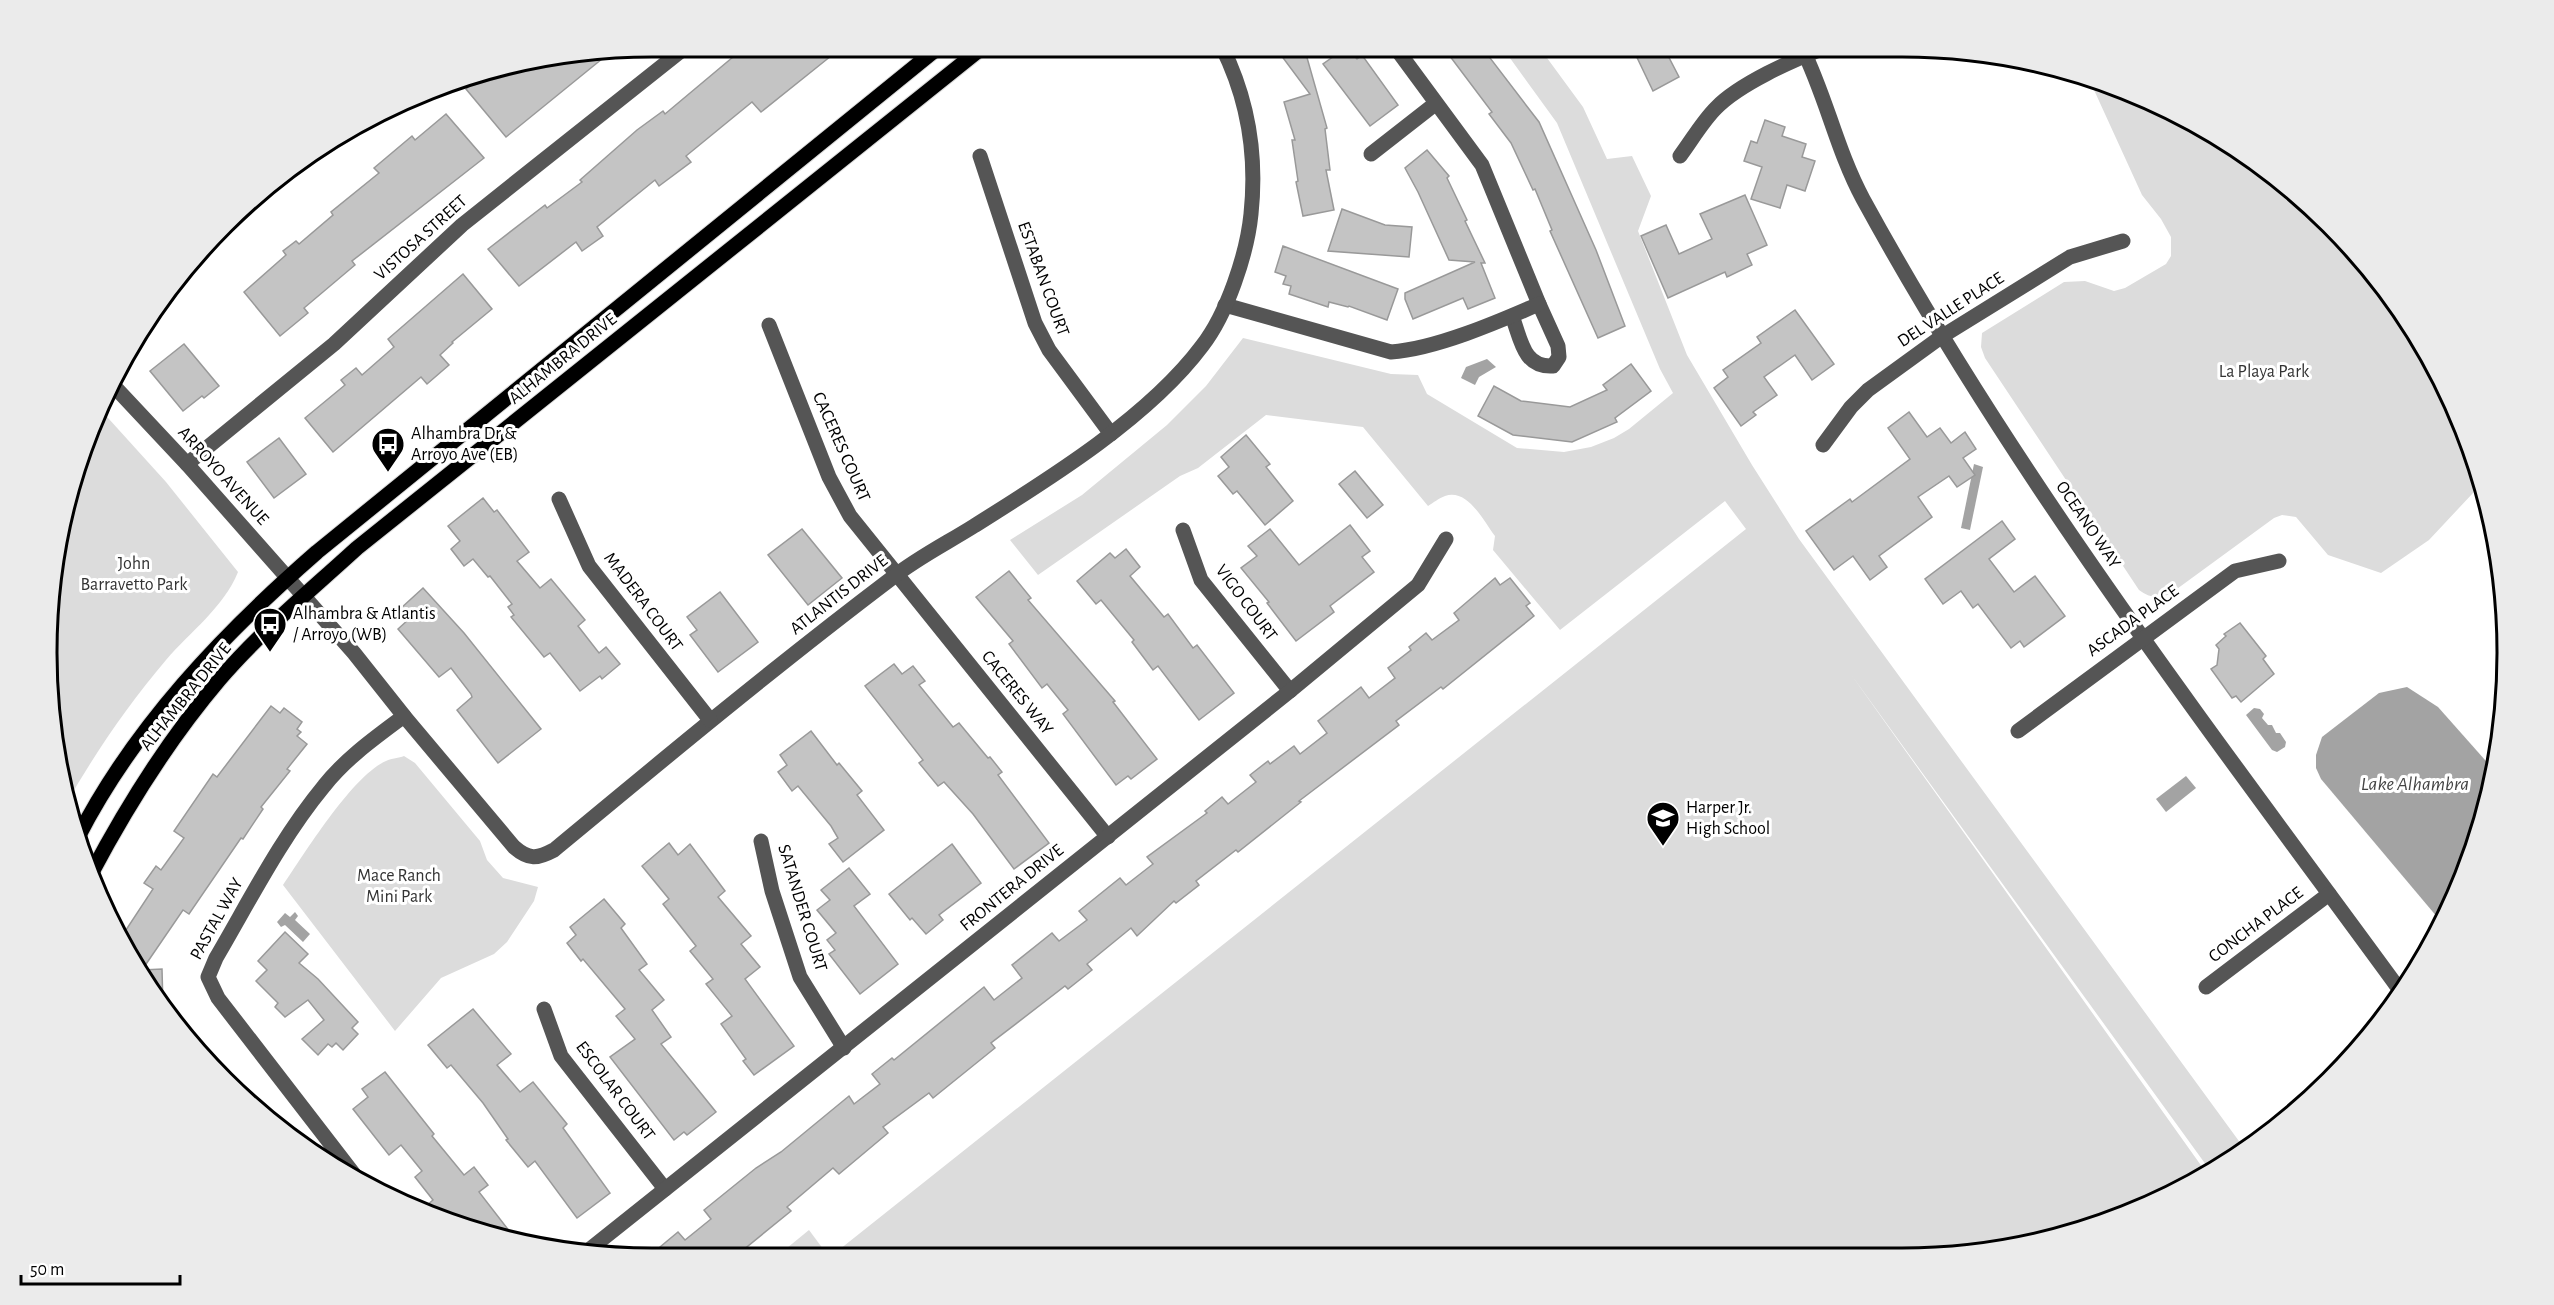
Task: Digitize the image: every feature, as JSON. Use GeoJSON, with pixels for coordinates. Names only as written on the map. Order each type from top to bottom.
{"type":"FeatureCollection","features":[{"type":"Feature","properties":{"kind":"main road","name":"ALHAMBRA DRIVE"},"geometry":{"type":"LineString","coordinates":[[84,828],[130,752],[175,691],[264,598],[927,57]]}},
{"type":"Feature","properties":{"kind":"main road","name":"ALHAMBRA DRIVE"},"geometry":{"type":"LineString","coordinates":[[96,865],[171,742],[219,680],[304,596],[357,548],[971,57]]}},
{"type":"Feature","properties":{"kind":"street","name":"VISTOSA STREET"},"geometry":{"type":"LineString","coordinates":[[187,464],[334,344],[462,225],[672,57]]}},
{"type":"Feature","properties":{"kind":"street","name":"ATLANTIS DRIVE"},"geometry":{"type":"LineString","coordinates":[[304,596],[514,847],[525,856],[537,859],[554,850],[711,720],[895,575],[1000,510],[1111,434],[1148,403],[1203,346],[1225,305],[1239,268],[1250,230],[1254,192],[1249,127],[1240,94],[1226,57]]}},
{"type":"Feature","properties":{"kind":"street"},"geometry":{"type":"LineString","coordinates":[[1402,57],[1482,165],[1558,346],[1559,357],[1554,366],[1543,367],[1535,364],[1527,356],[1512,316]]}},
{"type":"Feature","properties":{"kind":"street"},"geometry":{"type":"LineString","coordinates":[[1680,156],[1716,108],[1736,91],[1794,57]]}},
{"type":"Feature","properties":{"kind":"street","name":"OCEANO WAY"},"geometry":{"type":"LineString","coordinates":[[1806,57],[1861,195],[1941,337],[2141,638],[2396,985]]}},
{"type":"Feature","properties":{"kind":"street"},"geometry":{"type":"LineString","coordinates":[[1371,154],[1435,104]]}},
{"type":"Feature","properties":{"kind":"street","name":"ESTABAN COURT"},"geometry":{"type":"LineString","coordinates":[[980,156],[1035,323],[1049,350],[1111,434]]}},
{"type":"Feature","properties":{"kind":"street","name":"DEL VALLE PLACE"},"geometry":{"type":"LineString","coordinates":[[1823,445],[1851,407],[1868,390],[1941,337],[2070,257],[2123,241]]}},
{"type":"Feature","properties":{"kind":"street"},"geometry":{"type":"LineString","coordinates":[[1225,305],[1391,352],[1414,351],[1539,304]]}},
{"type":"Feature","properties":{"kind":"street","name":"CACERES COURT"},"geometry":{"type":"LineString","coordinates":[[769,325],[829,477],[850,516],[895,575]]}},
{"type":"Feature","properties":{"kind":"street","name":"ARROYO AVENUE"},"geometry":{"type":"LineString","coordinates":[[118,390],[304,596]]}},
{"type":"Feature","properties":{"kind":"street","name":"MADERA COURT"},"geometry":{"type":"LineString","coordinates":[[559,499],[589,566],[711,720]]}},
{"type":"Feature","properties":{"kind":"street","name":"VIGO COURT"},"geometry":{"type":"LineString","coordinates":[[1183,530],[1201,580],[1290,692]]}},
{"type":"Feature","properties":{"kind":"street","name":"FRONTERA DRIVE"},"geometry":{"type":"LineString","coordinates":[[595,1245],[1290,692],[1418,585],[1446,539]]}},
{"type":"Feature","properties":{"kind":"street","name":"ASCADA PLACE"},"geometry":{"type":"LineString","coordinates":[[2018,730],[2235,571],[2279,561]]}},
{"type":"Feature","properties":{"kind":"street","name":"CACERES WAY"},"geometry":{"type":"LineString","coordinates":[[895,575],[1108,837]]}},
{"type":"Feature","properties":{"kind":"street","name":"PASTAL WAY"},"geometry":{"type":"LineString","coordinates":[[344,1161],[218,998],[208,977],[216,958],[288,834],[325,784],[364,746],[404,716]]}},
{"type":"Feature","properties":{"kind":"street","name":"SATANDER COURT"},"geometry":{"type":"LineString","coordinates":[[761,841],[772,891],[800,977],[844,1048]]}},
{"type":"Feature","properties":{"kind":"street","name":"CONCHA PLACE"},"geometry":{"type":"LineString","coordinates":[[2206,987],[2330,894]]}},
{"type":"Feature","properties":{"kind":"street","name":"ESCOLAR COURT"},"geometry":{"type":"LineString","coordinates":[[544,1009],[561,1056],[665,1189]]}},
{"type":"Feature","properties":{"kind":"green space","name":"Harper Jr. High School"},"geometry":{"type":"Polygon","coordinates":[[[1509,57],[1546,57],[1583,107],[1607,159],[1632,156],[1651,196],[1638,231],[1687,355],[1752,465],[1799,539],[2240,1142],[2205,1164],[1850,673],[2202,1166],[2165,1187],[2129,1203],[2056,1228],[2018,1237],[1940,1247],[841,1248],[1746,529],[1725,501],[1560,630],[1493,550],[1495,536],[1468,501],[1453,495],[1443,497],[1428,506],[1363,427],[1266,415],[1198,468],[1180,476],[1038,575],[1010,540],[1082,495],[1167,425],[1206,386],[1243,338],[1391,374],[1418,375],[1427,394],[1517,448],[1564,452],[1591,447],[1629,429],[1673,393],[1660,369],[1557,123],[1509,57]]]}},
{"type":"Feature","properties":{"kind":"green space","name":"La Playa Park"},"geometry":{"type":"Polygon","coordinates":[[[2094,89],[2165,118],[2232,157],[2264,180],[2323,231],[2374,290],[2397,322],[2436,389],[2452,425],[2474,490],[2429,540],[2381,573],[2328,555],[2296,517],[2282,515],[2274,518],[2170,594],[2154,597],[2139,590],[1985,358],[1981,347],[1982,333],[2064,282],[2085,281],[2114,291],[2125,288],[2166,264],[2171,256],[2171,237],[2161,219],[2142,195],[2094,89]]]}},
{"type":"Feature","properties":{"kind":"green space","name":"John Barravetto Park"},"geometry":{"type":"Polygon","coordinates":[[[106,416],[166,482],[238,572],[224,597],[166,660],[125,712],[73,792],[62,730],[58,691],[58,614],[68,536],[77,498],[106,416]]]}},
{"type":"Feature","properties":{"kind":"green space","name":"Mace Ranch Mini Park"},"geometry":{"type":"Polygon","coordinates":[[[404,756],[415,763],[480,841],[487,860],[503,878],[538,887],[534,901],[507,942],[494,954],[441,978],[395,1031],[283,885],[344,798],[359,782],[386,761],[404,756]]]}},
{"type":"Feature","properties":{"kind":"green space"},"geometry":{"type":"Polygon","coordinates":[[[809,1230],[822,1248],[787,1248],[809,1230]]]}},
{"type":"Feature","properties":{"kind":"water"},"geometry":{"type":"Polygon","coordinates":[[[1487,359],[1496,367],[1479,377],[1475,385],[1461,378],[1466,367],[1487,359]]]}},
{"type":"Feature","properties":{"kind":"water"},"geometry":{"type":"Polygon","coordinates":[[[1974,464],[1983,467],[1970,530],[1961,528],[1974,464]]]}},
{"type":"Feature","properties":{"kind":"water","name":"Lake Alhambra"},"geometry":{"type":"Polygon","coordinates":[[[2407,687],[2438,707],[2487,762],[2477,807],[2465,844],[2436,916],[2321,779],[2316,768],[2316,755],[2322,737],[2379,693],[2407,687]]]}},
{"type":"Feature","properties":{"kind":"water"},"geometry":{"type":"Polygon","coordinates":[[[2254,708],[2260,709],[2264,714],[2262,718],[2268,725],[2272,725],[2276,733],[2280,733],[2286,742],[2285,747],[2277,752],[2272,750],[2246,715],[2254,708]]]}},
{"type":"Feature","properties":{"kind":"water"},"geometry":{"type":"Polygon","coordinates":[[[2186,776],[2196,788],[2166,812],[2156,799],[2186,776]]]}},
{"type":"Feature","properties":{"kind":"water"},"geometry":{"type":"Polygon","coordinates":[[[295,912],[298,916],[295,920],[310,934],[303,942],[285,925],[281,927],[277,922],[285,913],[290,917],[295,912]]]}},
{"type":"Feature","properties":{"kind":"building"},"geometry":{"type":"Polygon","coordinates":[[[733,57],[830,57],[761,112],[752,102],[686,156],[691,162],[659,186],[655,180],[597,227],[603,236],[582,251],[576,242],[519,286],[488,249],[545,205],[547,208],[582,182],[580,180],[637,130],[663,111],[665,114],[733,57]]]}},
{"type":"Feature","properties":{"kind":"building"},"geometry":{"type":"Polygon","coordinates":[[[1282,57],[1307,57],[1327,128],[1325,129],[1330,170],[1326,170],[1334,210],[1303,216],[1296,182],[1298,181],[1292,140],[1295,140],[1284,102],[1310,94],[1282,57]]]}},
{"type":"Feature","properties":{"kind":"building"},"geometry":{"type":"Polygon","coordinates":[[[1333,57],[1355,57],[1357,59],[1363,57],[1398,105],[1370,126],[1323,64],[1333,57]]]}},
{"type":"Feature","properties":{"kind":"building"},"geometry":{"type":"Polygon","coordinates":[[[1451,57],[1491,57],[1539,122],[1596,250],[1625,326],[1598,338],[1550,231],[1552,230],[1535,189],[1533,190],[1511,143],[1489,114],[1492,112],[1451,57]]]}},
{"type":"Feature","properties":{"kind":"building"},"geometry":{"type":"Polygon","coordinates":[[[1637,57],[1669,57],[1679,77],[1653,91],[1637,57]]]}},
{"type":"Feature","properties":{"kind":"building"},"geometry":{"type":"Polygon","coordinates":[[[602,59],[506,137],[466,89],[498,77],[536,68],[602,59]]]}},
{"type":"Feature","properties":{"kind":"building"},"geometry":{"type":"Polygon","coordinates":[[[446,114],[484,158],[352,261],[355,265],[304,308],[308,313],[280,336],[244,292],[286,255],[283,251],[296,241],[299,244],[333,215],[331,212],[379,173],[374,168],[412,136],[415,140],[446,114]]]}},
{"type":"Feature","properties":{"kind":"building"},"geometry":{"type":"Polygon","coordinates":[[[1765,120],[1785,127],[1782,136],[1806,144],[1802,157],[1815,161],[1805,191],[1787,185],[1780,208],[1751,199],[1762,167],[1744,161],[1751,141],[1757,143],[1765,120]]]}},
{"type":"Feature","properties":{"kind":"building"},"geometry":{"type":"Polygon","coordinates":[[[1427,150],[1449,176],[1447,178],[1485,263],[1481,263],[1495,298],[1468,309],[1463,298],[1413,319],[1405,293],[1475,262],[1449,260],[1405,168],[1427,150]]]}},
{"type":"Feature","properties":{"kind":"building"},"geometry":{"type":"Polygon","coordinates":[[[1745,195],[1767,245],[1747,254],[1752,265],[1727,277],[1725,272],[1668,298],[1641,236],[1666,225],[1679,254],[1712,239],[1700,214],[1745,195]]]}},
{"type":"Feature","properties":{"kind":"building"},"geometry":{"type":"Polygon","coordinates":[[[1342,209],[1385,225],[1412,227],[1409,257],[1328,251],[1342,209]]]}},
{"type":"Feature","properties":{"kind":"building"},"geometry":{"type":"Polygon","coordinates":[[[1283,246],[1398,289],[1387,320],[1349,306],[1329,302],[1328,307],[1289,294],[1291,286],[1283,284],[1286,276],[1275,272],[1283,246]]]}},
{"type":"Feature","properties":{"kind":"building"},"geometry":{"type":"Polygon","coordinates":[[[463,274],[492,309],[440,355],[449,365],[427,384],[421,377],[333,452],[305,418],[345,385],[341,380],[356,368],[362,375],[394,347],[388,339],[463,274]]]}},
{"type":"Feature","properties":{"kind":"building"},"geometry":{"type":"Polygon","coordinates":[[[1795,310],[1834,364],[1812,380],[1795,355],[1764,377],[1777,395],[1753,412],[1756,415],[1741,426],[1714,388],[1728,377],[1723,370],[1761,343],[1757,337],[1795,310]]]}},
{"type":"Feature","properties":{"kind":"building"},"geometry":{"type":"Polygon","coordinates":[[[184,344],[219,386],[183,411],[150,371],[184,344]]]}},
{"type":"Feature","properties":{"kind":"building"},"geometry":{"type":"Polygon","coordinates":[[[1631,364],[1651,391],[1615,418],[1617,422],[1572,442],[1513,435],[1478,416],[1494,386],[1521,401],[1570,407],[1607,390],[1603,385],[1631,364]]]}},
{"type":"Feature","properties":{"kind":"building"},"geometry":{"type":"Polygon","coordinates":[[[1909,412],[1927,437],[1940,428],[1951,443],[1965,432],[1976,449],[1963,458],[1975,475],[1957,487],[1949,476],[1918,497],[1932,517],[1879,556],[1887,567],[1870,580],[1853,556],[1834,570],[1806,531],[1850,499],[1852,502],[1910,459],[1888,428],[1909,412]]]}},
{"type":"Feature","properties":{"kind":"building"},"geometry":{"type":"Polygon","coordinates":[[[1246,435],[1270,464],[1266,467],[1293,501],[1265,525],[1237,491],[1233,494],[1218,476],[1229,467],[1221,457],[1246,435]]]}},
{"type":"Feature","properties":{"kind":"building"},"geometry":{"type":"Polygon","coordinates":[[[279,438],[306,474],[274,498],[247,462],[279,438]]]}},
{"type":"Feature","properties":{"kind":"building"},"geometry":{"type":"Polygon","coordinates":[[[1355,471],[1383,505],[1367,518],[1339,484],[1355,471]]]}},
{"type":"Feature","properties":{"kind":"building"},"geometry":{"type":"Polygon","coordinates":[[[483,498],[494,512],[497,510],[529,552],[517,561],[540,588],[551,579],[585,620],[578,626],[599,653],[606,647],[620,664],[602,679],[600,676],[580,691],[550,653],[544,657],[511,617],[514,615],[508,607],[512,604],[490,576],[488,577],[473,559],[464,566],[451,549],[460,541],[448,526],[483,498]]]}},
{"type":"Feature","properties":{"kind":"building"},"geometry":{"type":"Polygon","coordinates":[[[2002,521],[2015,539],[1989,559],[2014,592],[2035,576],[2065,616],[2024,647],[2020,641],[2011,648],[1978,604],[1973,608],[1961,591],[1943,604],[1925,579],[2002,521]]]}},
{"type":"Feature","properties":{"kind":"building"},"geometry":{"type":"Polygon","coordinates":[[[1350,525],[1370,551],[1362,557],[1374,572],[1330,606],[1334,612],[1296,641],[1267,603],[1269,602],[1241,568],[1257,556],[1248,546],[1270,529],[1299,565],[1350,525]]]}},
{"type":"Feature","properties":{"kind":"building"},"geometry":{"type":"Polygon","coordinates":[[[802,529],[842,578],[808,605],[768,555],[802,529]]]}},
{"type":"Feature","properties":{"kind":"building"},"geometry":{"type":"Polygon","coordinates":[[[1126,549],[1140,567],[1130,576],[1164,617],[1168,614],[1193,648],[1197,645],[1234,693],[1199,720],[1158,666],[1153,670],[1132,642],[1134,640],[1101,600],[1096,604],[1077,581],[1110,553],[1115,558],[1126,549]]]}},
{"type":"Feature","properties":{"kind":"building"},"geometry":{"type":"Polygon","coordinates":[[[1009,571],[1031,598],[1028,600],[1115,701],[1113,702],[1157,759],[1131,779],[1128,776],[1116,785],[1063,714],[1068,710],[1047,684],[1042,688],[1009,644],[1013,641],[976,597],[1009,571]]]}},
{"type":"Feature","properties":{"kind":"building"},"geometry":{"type":"Polygon","coordinates":[[[1495,578],[1500,585],[1510,578],[1530,603],[1526,606],[1534,616],[1443,689],[1441,687],[1396,721],[1399,725],[1299,801],[1301,802],[1238,852],[1236,850],[1196,881],[1199,885],[1176,903],[1174,901],[1137,936],[1131,928],[1087,964],[1092,970],[1068,989],[1065,986],[991,1043],[995,1048],[933,1098],[929,1093],[883,1127],[888,1133],[839,1174],[833,1168],[787,1207],[791,1211],[745,1248],[659,1248],[678,1232],[685,1240],[711,1219],[704,1210],[756,1168],[781,1152],[849,1096],[854,1104],[880,1084],[872,1074],[892,1058],[894,1060],[984,987],[994,1000],[1022,978],[1012,965],[1052,933],[1059,941],[1087,920],[1079,911],[1120,878],[1126,885],[1153,864],[1147,857],[1207,813],[1205,811],[1222,797],[1228,804],[1256,782],[1250,775],[1268,761],[1270,764],[1294,746],[1300,754],[1327,733],[1318,721],[1361,687],[1369,698],[1395,678],[1388,668],[1411,650],[1409,647],[1426,633],[1432,640],[1459,620],[1454,613],[1495,578]]]}},
{"type":"Feature","properties":{"kind":"building"},"geometry":{"type":"Polygon","coordinates":[[[423,588],[464,633],[541,729],[498,763],[457,710],[472,697],[471,694],[451,668],[439,677],[398,629],[409,619],[400,609],[423,588]]]}},
{"type":"Feature","properties":{"kind":"building"},"geometry":{"type":"Polygon","coordinates":[[[720,592],[758,642],[718,672],[690,635],[697,630],[687,617],[720,592]]]}},
{"type":"Feature","properties":{"kind":"building"},"geometry":{"type":"Polygon","coordinates":[[[2240,623],[2266,656],[2263,659],[2274,674],[2241,702],[2236,696],[2232,698],[2211,669],[2217,665],[2219,649],[2216,645],[2226,636],[2224,634],[2240,623]]]}},
{"type":"Feature","properties":{"kind":"building"},"geometry":{"type":"Polygon","coordinates":[[[894,664],[902,674],[913,666],[925,681],[919,685],[953,727],[959,723],[988,758],[990,757],[1002,772],[998,775],[1049,843],[1014,869],[973,814],[944,782],[938,786],[919,763],[923,760],[865,686],[894,664]]]}},
{"type":"Feature","properties":{"kind":"building"},"geometry":{"type":"Polygon","coordinates":[[[271,706],[280,713],[284,708],[302,722],[297,729],[301,732],[297,736],[307,744],[287,769],[290,771],[261,807],[263,809],[243,839],[241,838],[189,914],[183,910],[146,964],[126,930],[153,889],[144,883],[156,866],[161,870],[184,838],[174,831],[213,774],[217,777],[271,706]]]}},
{"type":"Feature","properties":{"kind":"building"},"geometry":{"type":"Polygon","coordinates":[[[811,731],[837,765],[839,763],[862,791],[857,795],[884,830],[843,862],[829,844],[838,838],[831,826],[798,786],[792,791],[778,772],[787,765],[780,755],[811,731]]]}},
{"type":"Feature","properties":{"kind":"building"},"geometry":{"type":"Polygon","coordinates":[[[669,843],[678,855],[690,844],[725,891],[718,897],[751,936],[741,944],[760,967],[745,979],[794,1046],[754,1075],[743,1061],[746,1059],[721,1024],[732,1016],[706,984],[713,979],[690,951],[696,946],[663,904],[669,899],[642,866],[669,843]]]}},
{"type":"Feature","properties":{"kind":"building"},"geometry":{"type":"Polygon","coordinates":[[[952,844],[981,883],[939,915],[943,920],[926,934],[912,918],[910,920],[889,894],[952,844]]]}},
{"type":"Feature","properties":{"kind":"building"},"geometry":{"type":"Polygon","coordinates":[[[849,868],[870,894],[854,906],[898,964],[860,994],[829,954],[835,950],[827,940],[836,933],[817,910],[830,900],[821,890],[849,868]]]}},
{"type":"Feature","properties":{"kind":"building"},"geometry":{"type":"Polygon","coordinates":[[[604,899],[625,924],[621,928],[647,964],[639,970],[664,1000],[652,1010],[671,1037],[661,1044],[716,1112],[687,1135],[684,1132],[674,1140],[610,1057],[635,1039],[616,1016],[625,1009],[567,943],[576,935],[570,927],[604,899]]]}},
{"type":"Feature","properties":{"kind":"building"},"geometry":{"type":"Polygon","coordinates":[[[285,932],[308,954],[299,963],[318,979],[358,1022],[352,1028],[358,1034],[343,1050],[336,1043],[332,1047],[328,1044],[318,1055],[302,1039],[324,1020],[308,1000],[285,1017],[275,1007],[278,1003],[256,981],[267,970],[258,961],[285,932]]]}},
{"type":"Feature","properties":{"kind":"building"},"geometry":{"type":"Polygon","coordinates":[[[162,969],[163,991],[149,970],[162,969]]]}},
{"type":"Feature","properties":{"kind":"building"},"geometry":{"type":"Polygon","coordinates":[[[473,1009],[511,1054],[497,1065],[520,1092],[533,1082],[567,1124],[563,1128],[610,1193],[577,1218],[535,1161],[528,1167],[506,1140],[508,1139],[483,1103],[451,1065],[447,1068],[428,1045],[473,1009]]]}},
{"type":"Feature","properties":{"kind":"building"},"geometry":{"type":"Polygon","coordinates":[[[385,1072],[464,1175],[474,1167],[488,1185],[479,1192],[509,1231],[428,1204],[433,1200],[415,1177],[422,1171],[401,1145],[389,1155],[353,1109],[368,1097],[362,1089],[385,1072]]]}},
{"type":"Feature","properties":{"kind":"place","name":"Alhambra Dr & Arroyo Ave (EB)"},"geometry":{"type":"Point","coordinates":[388,473]}},
{"type":"Feature","properties":{"kind":"place","name":"Alhambra & Atlantis / Arroyo (WB)"},"geometry":{"type":"Point","coordinates":[270,653]}},
{"type":"Feature","properties":{"kind":"place","name":"Harper Jr. High School"},"geometry":{"type":"Point","coordinates":[1663,847]}}]}
